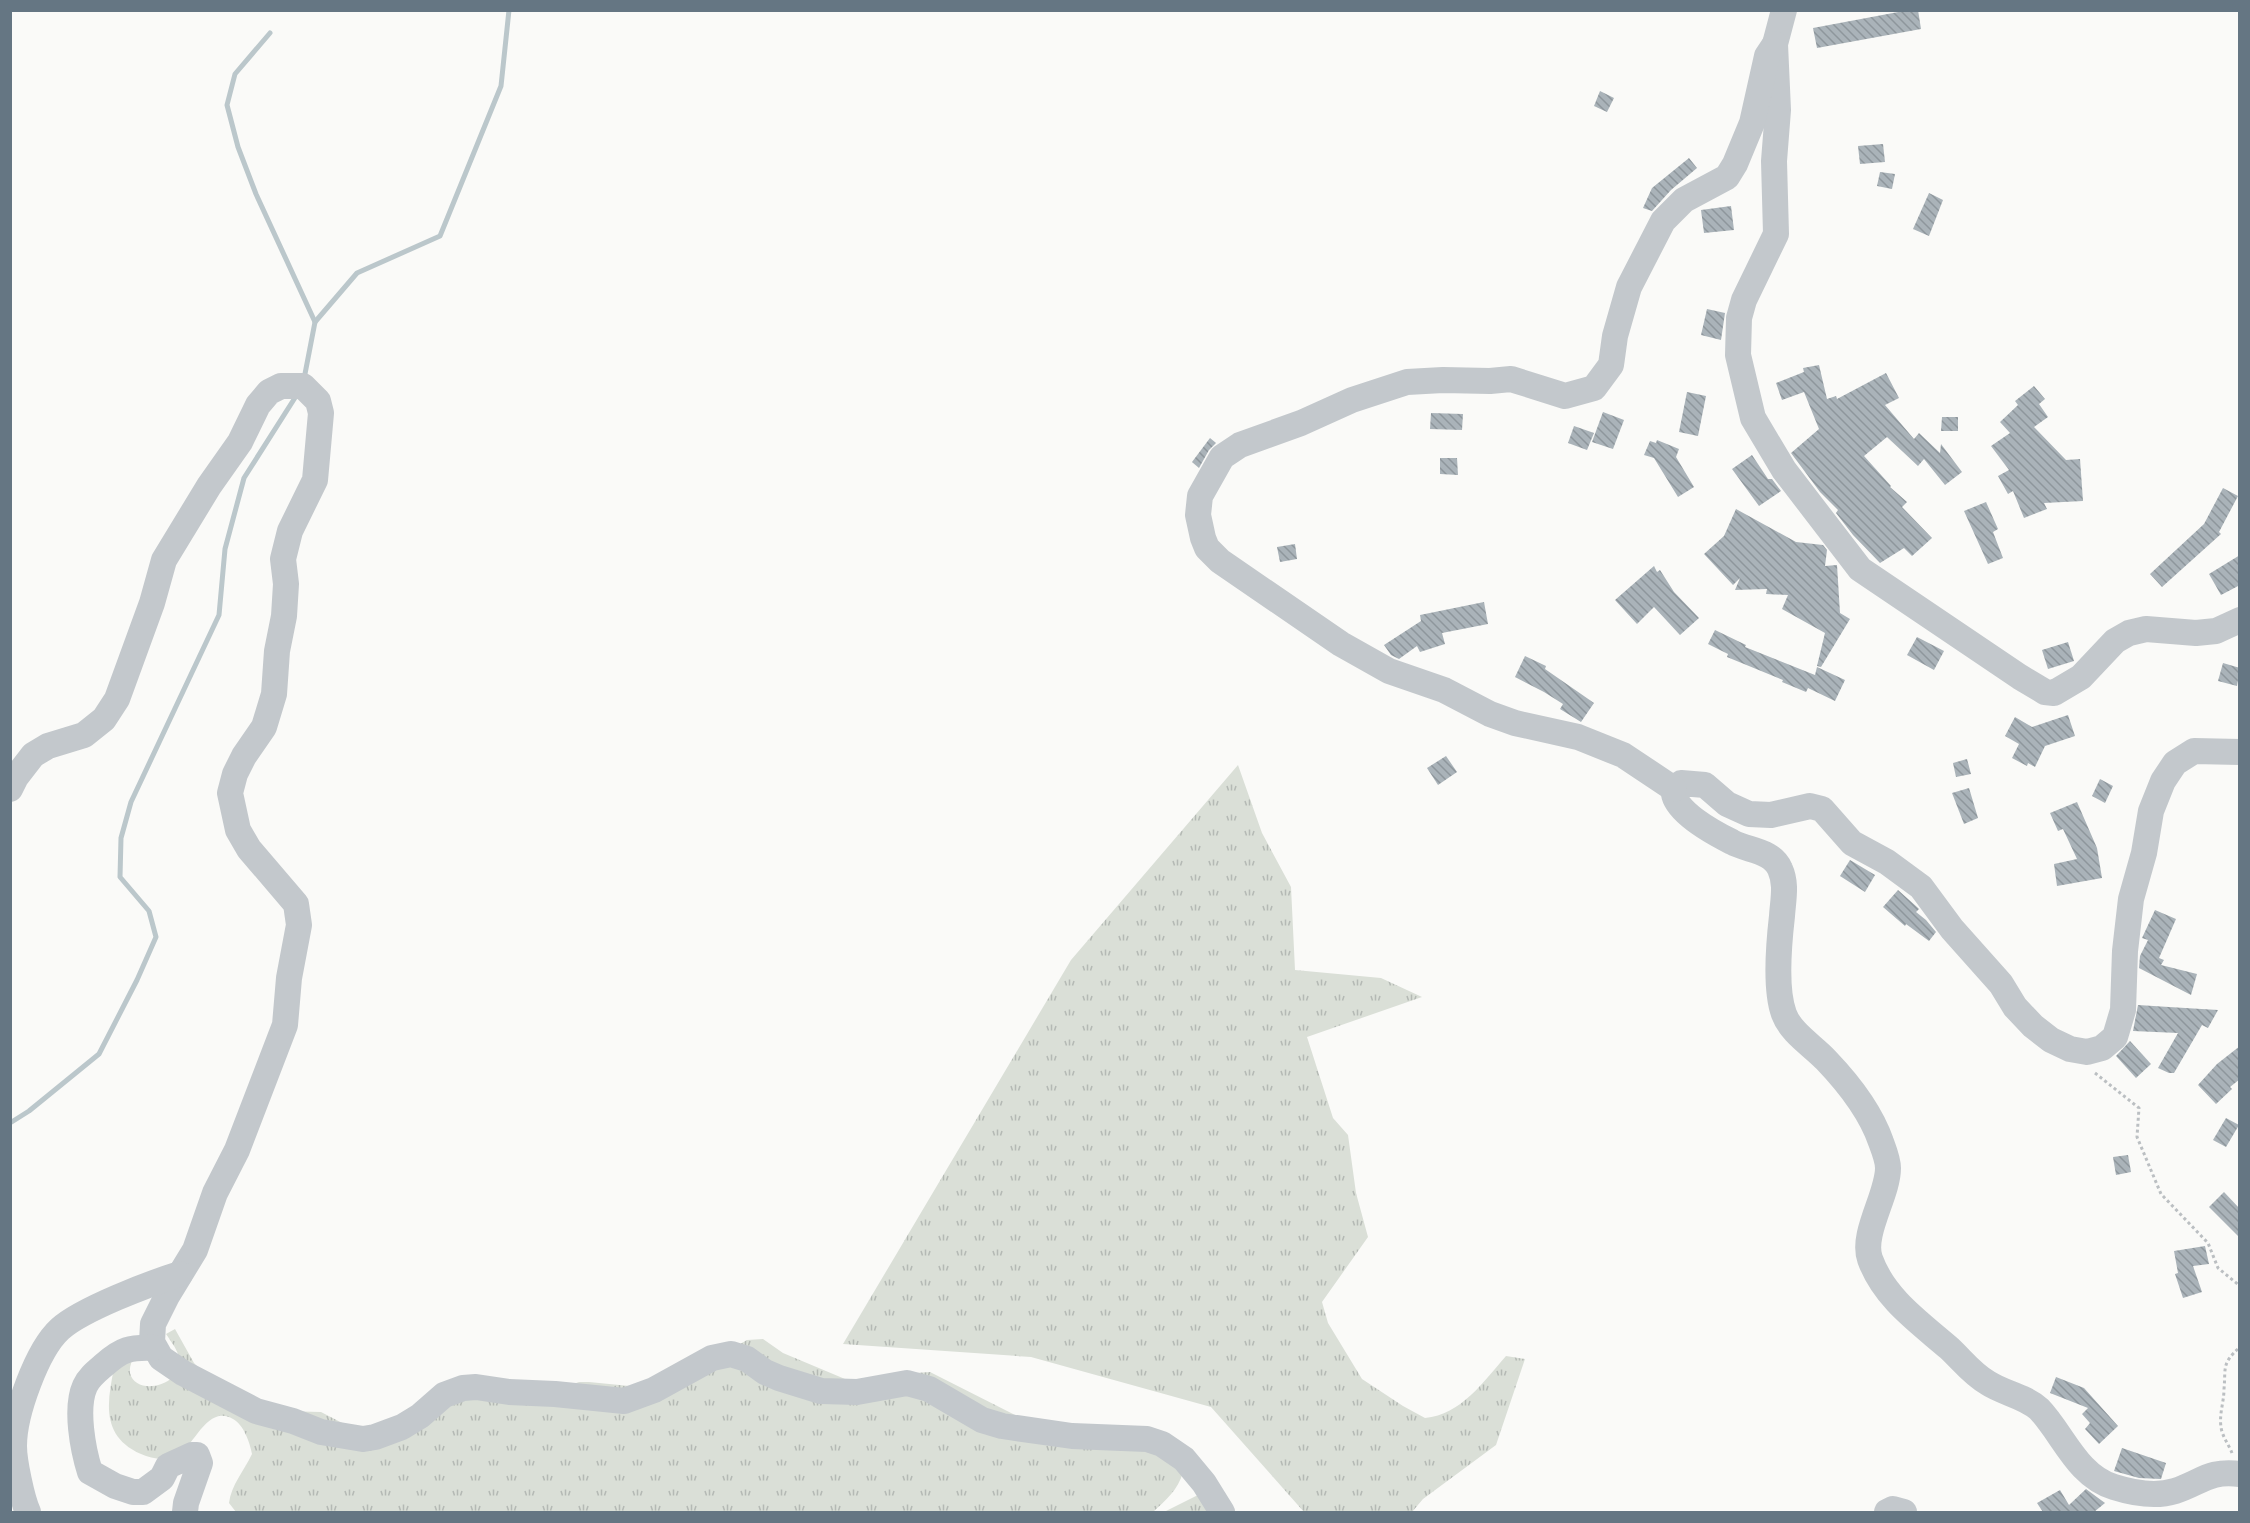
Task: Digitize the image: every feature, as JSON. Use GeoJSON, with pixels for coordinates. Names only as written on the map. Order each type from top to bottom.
{"type":"FeatureCollection","features":[{"type":"Feature","properties":{"kind":"street"},"geometry":{"type":"LineString","coordinates":[[1674,789],[1623,754],[1578,737],[1515,723],[1490,714],[1444,690],[1389,671],[1341,644],[1220,561],[1207,548],[1198,515],[1200,496],[1222,457],[1240,445],[1301,423],[1352,400],[1407,382],[1511,379],[1565,396],[1594,388],[1611,365],[1615,336],[1629,287],[1663,221],[1684,200],[1727,177],[1735,164],[1752,123],[1765,66],[1775,44],[1784,10]]}},
{"type":"Feature","properties":{"kind":"street"},"geometry":{"type":"LineString","coordinates":[[1775,44],[1778,110],[1774,161],[1776,234],[1744,300],[1739,318],[1738,355],[1753,418],[1784,470],[1852,560],[1860,569],[2045,692],[2054,693],[2081,677],[2115,641],[2129,633],[2146,629],[2196,633],[2216,631],[2240,620]]}},
{"type":"Feature","properties":{"kind":"street"},"geometry":{"type":"LineString","coordinates":[[10,789],[33,755],[48,746],[84,735],[104,719],[117,699],[152,603],[164,560],[209,486],[240,442],[258,405],[269,392],[281,387],[303,386],[318,400],[321,413],[315,480],[290,531],[284,559],[286,584],[284,616],[274,694],[264,727],[244,756],[235,774],[230,793],[238,830],[249,849],[296,904],[298,925],[289,978],[285,1025],[237,1150],[218,1185],[195,1250],[153,1324],[151,1336],[154,1348],[161,1358],[256,1411],[293,1420],[321,1432],[363,1439],[402,1427],[420,1416],[444,1395],[462,1388],[476,1387],[509,1392],[624,1401],[654,1390],[712,1358],[731,1354],[747,1359],[765,1372],[779,1378],[821,1391],[857,1392],[907,1383],[929,1389],[982,1420],[1002,1426],[1072,1436],[1147,1439],[1162,1444],[1184,1459],[1200,1477],[1222,1512]]}},
{"type":"Feature","properties":{"kind":"street"},"geometry":{"type":"LineString","coordinates":[[2237,1468],[2212,1474],[2174,1492],[2150,1494],[2110,1486],[2085,1470],[2037,1408],[1988,1384],[1966,1367],[1891,1296],[1877,1275],[1869,1256],[1870,1239],[1883,1195],[1888,1167],[1881,1141],[1861,1105],[1840,1076],[1785,1017],[1779,995],[1780,935],[1785,881],[1779,866],[1773,858],[1734,844],[1680,808],[1672,795],[1674,789],[1682,783],[1705,785],[1727,804],[1749,814],[1771,815],[1810,806],[1822,809],[1852,843],[1887,862],[1921,887],[1952,929],[2001,984],[2015,1007],[2033,1026],[2050,1040],[2070,1050],[2087,1052],[2102,1048],[2115,1036],[2123,1010],[2125,951],[2131,899],[2144,853],[2151,811],[2163,781],[2175,763],[2194,751],[2240,752]]}},
{"type":"Feature","properties":{"kind":"street"},"geometry":{"type":"LineString","coordinates":[[22,1509],[14,1446],[19,1414],[44,1348],[61,1328],[89,1311],[180,1274]]}},
{"type":"Feature","properties":{"kind":"street"},"geometry":{"type":"LineString","coordinates":[[154,1348],[133,1347],[118,1353],[94,1372],[82,1397],[81,1418],[85,1458],[90,1472],[115,1486],[133,1492],[143,1492],[162,1478],[168,1466],[197,1455],[200,1464],[186,1503],[186,1512]]}},
{"type":"Feature","properties":{"kind":"street"},"geometry":{"type":"LineString","coordinates":[[1887,1512],[1893,1509],[1904,1512]]}},
{"type":"Feature","properties":{"kind":"path"},"geometry":{"type":"LineString","coordinates":[[2070,1050],[2082,1063],[2139,1108],[2137,1137],[2161,1194],[2208,1243],[2218,1268],[2240,1286]]}},
{"type":"Feature","properties":{"kind":"path"},"geometry":{"type":"LineString","coordinates":[[2237,1468],[2221,1429],[2221,1410],[2225,1388],[2223,1374],[2227,1362],[2240,1347]]}},
{"type":"Feature","properties":{"kind":"green space"},"geometry":{"type":"Polygon","coordinates":[[[1238,765],[1262,833],[1291,887],[1295,970],[1381,978],[1422,997],[1307,1037],[1333,1118],[1348,1135],[1356,1193],[1368,1237],[1322,1302],[1328,1323],[1362,1379],[1425,1418],[1438,1416],[1461,1404],[1506,1356],[1525,1359],[1496,1445],[1423,1499],[1412,1512],[1304,1512],[1211,1407],[1031,1357],[843,1344],[1071,960],[1238,765]]]}},
{"type":"Feature","properties":{"kind":"green space"},"geometry":{"type":"Polygon","coordinates":[[[175,1329],[194,1363],[208,1377],[282,1411],[321,1412],[350,1427],[418,1423],[472,1385],[553,1391],[579,1382],[589,1382],[650,1388],[694,1371],[747,1340],[763,1339],[783,1353],[845,1379],[873,1383],[915,1373],[930,1372],[1025,1420],[1139,1431],[1183,1472],[1175,1489],[1153,1512],[236,1512],[229,1503],[230,1496],[252,1454],[243,1430],[233,1419],[224,1416],[216,1417],[202,1428],[177,1456],[163,1459],[145,1456],[128,1447],[113,1428],[109,1406],[114,1368],[134,1355],[130,1373],[134,1381],[150,1386],[160,1385],[169,1380],[176,1374],[179,1365],[178,1354],[166,1334],[175,1329]]]}},
{"type":"Feature","properties":{"kind":"green space"},"geometry":{"type":"Polygon","coordinates":[[[1204,1492],[1216,1493],[1228,1498],[1235,1512],[1164,1512],[1204,1492]]]}},
{"type":"Feature","properties":{"kind":"building"},"geometry":{"type":"Polygon","coordinates":[[[1918,10],[1921,29],[1817,48],[1813,28],[1918,10]]]}},
{"type":"Feature","properties":{"kind":"building"},"geometry":{"type":"Polygon","coordinates":[[[1600,91],[1614,98],[1607,112],[1594,106],[1600,91]]]}},
{"type":"Feature","properties":{"kind":"building"},"geometry":{"type":"Polygon","coordinates":[[[1883,144],[1885,162],[1860,164],[1858,146],[1883,144]]]}},
{"type":"Feature","properties":{"kind":"building"},"geometry":{"type":"Polygon","coordinates":[[[1689,158],[1697,168],[1671,190],[1652,211],[1643,208],[1652,188],[1689,158]]]}},
{"type":"Feature","properties":{"kind":"building"},"geometry":{"type":"Polygon","coordinates":[[[1880,172],[1895,174],[1892,189],[1877,186],[1880,172]]]}},
{"type":"Feature","properties":{"kind":"building"},"geometry":{"type":"Polygon","coordinates":[[[1929,193],[1943,200],[1929,236],[1913,229],[1929,193]]]}},
{"type":"Feature","properties":{"kind":"building"},"geometry":{"type":"Polygon","coordinates":[[[1731,206],[1734,230],[1704,233],[1701,210],[1731,206]]]}},
{"type":"Feature","properties":{"kind":"building"},"geometry":{"type":"Polygon","coordinates":[[[1707,309],[1725,313],[1721,340],[1701,335],[1707,309]]]}},
{"type":"Feature","properties":{"kind":"building"},"geometry":{"type":"Polygon","coordinates":[[[1819,365],[1827,399],[1836,396],[1837,399],[1886,373],[1899,398],[1885,405],[1914,439],[1919,433],[1940,453],[1941,444],[1962,472],[1945,485],[1924,459],[1918,466],[1887,437],[1864,456],[1890,487],[1907,502],[1902,507],[1932,538],[1912,556],[1904,548],[1880,563],[1853,535],[1836,513],[1838,510],[1820,492],[1791,453],[1819,429],[1804,392],[1782,400],[1776,383],[1804,372],[1803,368],[1819,365]]]}},
{"type":"Feature","properties":{"kind":"building"},"geometry":{"type":"Polygon","coordinates":[[[2034,386],[2045,399],[2039,404],[2048,417],[2034,427],[2066,460],[2080,459],[2083,501],[2044,503],[2047,509],[2024,518],[2013,491],[2008,494],[1998,476],[2009,470],[1991,446],[2010,433],[2000,422],[2018,405],[2015,401],[2034,386]]]}},
{"type":"Feature","properties":{"kind":"building"},"geometry":{"type":"Polygon","coordinates":[[[1687,392],[1706,396],[1698,436],[1679,432],[1687,392]]]}},
{"type":"Feature","properties":{"kind":"building"},"geometry":{"type":"Polygon","coordinates":[[[1603,412],[1624,420],[1613,449],[1592,442],[1603,412]]]}},
{"type":"Feature","properties":{"kind":"building"},"geometry":{"type":"Polygon","coordinates":[[[1431,413],[1463,414],[1462,430],[1430,429],[1431,413]]]}},
{"type":"Feature","properties":{"kind":"building"},"geometry":{"type":"Polygon","coordinates":[[[1942,417],[1958,417],[1958,431],[1941,431],[1942,417]]]}},
{"type":"Feature","properties":{"kind":"building"},"geometry":{"type":"Polygon","coordinates":[[[1574,426],[1594,433],[1587,450],[1568,443],[1574,426]]]}},
{"type":"Feature","properties":{"kind":"building"},"geometry":{"type":"Polygon","coordinates":[[[1210,438],[1216,443],[1209,450],[1199,468],[1192,462],[1210,438]]]}},
{"type":"Feature","properties":{"kind":"building"},"geometry":{"type":"Polygon","coordinates":[[[1657,440],[1679,449],[1676,457],[1694,487],[1678,497],[1654,458],[1644,455],[1650,441],[1656,443],[1657,440]]]}},
{"type":"Feature","properties":{"kind":"building"},"geometry":{"type":"Polygon","coordinates":[[[1752,455],[1768,479],[1772,479],[1781,491],[1759,506],[1732,469],[1752,455]]]}},
{"type":"Feature","properties":{"kind":"building"},"geometry":{"type":"Polygon","coordinates":[[[1440,458],[1457,458],[1458,475],[1440,474],[1440,458]]]}},
{"type":"Feature","properties":{"kind":"building"},"geometry":{"type":"Polygon","coordinates":[[[2223,488],[2238,496],[2219,532],[2221,534],[2162,587],[2150,574],[2204,524],[2223,488]]]}},
{"type":"Feature","properties":{"kind":"building"},"geometry":{"type":"Polygon","coordinates":[[[1986,502],[1998,529],[1993,532],[2003,558],[1988,564],[1964,511],[1986,502]]]}},
{"type":"Feature","properties":{"kind":"building"},"geometry":{"type":"Polygon","coordinates":[[[1736,509],[1796,542],[1823,545],[1827,550],[1825,566],[1837,565],[1840,613],[1850,619],[1821,667],[1817,666],[1825,633],[1782,609],[1788,595],[1766,594],[1767,589],[1735,590],[1740,578],[1733,585],[1704,554],[1724,536],[1736,509]]]}},
{"type":"Feature","properties":{"kind":"building"},"geometry":{"type":"Polygon","coordinates":[[[1295,544],[1297,559],[1280,562],[1277,547],[1295,544]]]}},
{"type":"Feature","properties":{"kind":"building"},"geometry":{"type":"Polygon","coordinates":[[[2240,555],[2240,585],[2221,595],[2209,574],[2240,555]]]}},
{"type":"Feature","properties":{"kind":"building"},"geometry":{"type":"Polygon","coordinates":[[[1654,566],[1657,572],[1660,570],[1674,592],[1699,618],[1680,635],[1654,607],[1637,624],[1615,600],[1654,566]]]}},
{"type":"Feature","properties":{"kind":"building"},"geometry":{"type":"Polygon","coordinates":[[[1484,602],[1488,624],[1442,633],[1445,644],[1420,652],[1417,646],[1399,659],[1391,655],[1384,645],[1421,621],[1420,615],[1484,602]]]}},
{"type":"Feature","properties":{"kind":"building"},"geometry":{"type":"Polygon","coordinates":[[[1715,630],[1746,645],[1745,647],[1815,675],[1817,667],[1845,680],[1835,701],[1808,688],[1806,692],[1727,657],[1728,654],[1708,644],[1715,630]]]}},
{"type":"Feature","properties":{"kind":"building"},"geometry":{"type":"Polygon","coordinates":[[[1917,637],[1944,651],[1934,670],[1907,655],[1917,637]]]}},
{"type":"Feature","properties":{"kind":"building"},"geometry":{"type":"Polygon","coordinates":[[[2068,642],[2074,661],[2048,669],[2042,650],[2068,642]]]}},
{"type":"Feature","properties":{"kind":"building"},"geometry":{"type":"Polygon","coordinates":[[[1525,656],[1546,666],[1545,669],[1594,703],[1581,722],[1560,709],[1563,704],[1515,677],[1525,656]]]}},
{"type":"Feature","properties":{"kind":"building"},"geometry":{"type":"Polygon","coordinates":[[[2223,663],[2240,668],[2237,686],[2218,681],[2223,663]]]}},
{"type":"Feature","properties":{"kind":"building"},"geometry":{"type":"Polygon","coordinates":[[[2068,715],[2075,736],[2045,746],[2035,767],[2028,763],[2027,766],[2012,758],[2019,744],[2005,736],[2015,717],[2032,727],[2068,715]]]}},
{"type":"Feature","properties":{"kind":"building"},"geometry":{"type":"Polygon","coordinates":[[[1446,756],[1457,772],[1438,785],[1427,768],[1446,756]]]}},
{"type":"Feature","properties":{"kind":"building"},"geometry":{"type":"Polygon","coordinates":[[[1967,759],[1971,774],[1956,777],[1953,763],[1967,759]]]}},
{"type":"Feature","properties":{"kind":"building"},"geometry":{"type":"Polygon","coordinates":[[[2100,779],[2113,786],[2105,803],[2092,796],[2100,779]]]}},
{"type":"Feature","properties":{"kind":"building"},"geometry":{"type":"Polygon","coordinates":[[[1969,788],[1978,818],[1964,824],[1952,793],[1969,788]]]}},
{"type":"Feature","properties":{"kind":"building"},"geometry":{"type":"Polygon","coordinates":[[[2077,802],[2097,848],[2102,878],[2057,886],[2054,864],[2077,859],[2063,829],[2058,831],[2050,813],[2077,802]]]}},
{"type":"Feature","properties":{"kind":"building"},"geometry":{"type":"Polygon","coordinates":[[[1850,860],[1875,875],[1865,892],[1840,876],[1850,860]]]}},
{"type":"Feature","properties":{"kind":"building"},"geometry":{"type":"Polygon","coordinates":[[[1898,890],[1919,909],[1916,912],[1936,932],[1929,941],[1906,924],[1905,926],[1883,907],[1898,890]]]}},
{"type":"Feature","properties":{"kind":"building"},"geometry":{"type":"Polygon","coordinates":[[[2155,910],[2176,919],[2159,958],[2164,960],[2161,965],[2197,974],[2191,995],[2139,968],[2140,956],[2148,940],[2142,938],[2155,910]]]}},
{"type":"Feature","properties":{"kind":"building"},"geometry":{"type":"Polygon","coordinates":[[[2138,1005],[2218,1010],[2208,1028],[2202,1025],[2174,1073],[2169,1073],[2158,1068],[2178,1033],[2133,1031],[2138,1005]]]}},
{"type":"Feature","properties":{"kind":"building"},"geometry":{"type":"Polygon","coordinates":[[[2130,1041],[2151,1064],[2136,1078],[2116,1056],[2130,1041]]]}},
{"type":"Feature","properties":{"kind":"building"},"geometry":{"type":"Polygon","coordinates":[[[2240,1046],[2240,1079],[2216,1104],[2198,1085],[2217,1064],[2240,1046]]]}},
{"type":"Feature","properties":{"kind":"building"},"geometry":{"type":"Polygon","coordinates":[[[2226,1118],[2239,1125],[2226,1147],[2213,1140],[2226,1118]]]}},
{"type":"Feature","properties":{"kind":"building"},"geometry":{"type":"Polygon","coordinates":[[[2128,1155],[2131,1172],[2116,1175],[2113,1157],[2128,1155]]]}},
{"type":"Feature","properties":{"kind":"building"},"geometry":{"type":"Polygon","coordinates":[[[2224,1192],[2240,1209],[2240,1238],[2209,1207],[2224,1192]]]}},
{"type":"Feature","properties":{"kind":"building"},"geometry":{"type":"Polygon","coordinates":[[[2205,1246],[2209,1264],[2193,1266],[2202,1292],[2183,1298],[2175,1274],[2178,1273],[2174,1251],[2205,1246]]]}},
{"type":"Feature","properties":{"kind":"building"},"geometry":{"type":"Polygon","coordinates":[[[2056,1377],[2084,1388],[2118,1426],[2099,1444],[2085,1429],[2090,1423],[2082,1414],[2088,1408],[2050,1393],[2056,1377]]]}},
{"type":"Feature","properties":{"kind":"building"},"geometry":{"type":"Polygon","coordinates":[[[2122,1448],[2166,1463],[2161,1479],[2139,1478],[2114,1471],[2122,1448]]]}},
{"type":"Feature","properties":{"kind":"building"},"geometry":{"type":"Polygon","coordinates":[[[2086,1489],[2105,1503],[2094,1512],[2043,1512],[2037,1503],[2060,1490],[2069,1505],[2086,1489]]]}},
{"type":"Feature","properties":{"kind":"waterway"},"geometry":{"type":"LineString","coordinates":[[304,379],[315,322],[357,273],[440,236],[501,86],[509,10]]}},
{"type":"Feature","properties":{"kind":"waterway"},"geometry":{"type":"LineString","coordinates":[[270,33],[235,74],[227,105],[238,147],[256,194],[315,322]]}},
{"type":"Feature","properties":{"kind":"waterway"},"geometry":{"type":"LineString","coordinates":[[10,1123],[29,1111],[99,1054],[156,937],[149,911],[120,877],[121,838],[131,802],[219,615],[225,549],[244,478],[298,393]]}}]}
